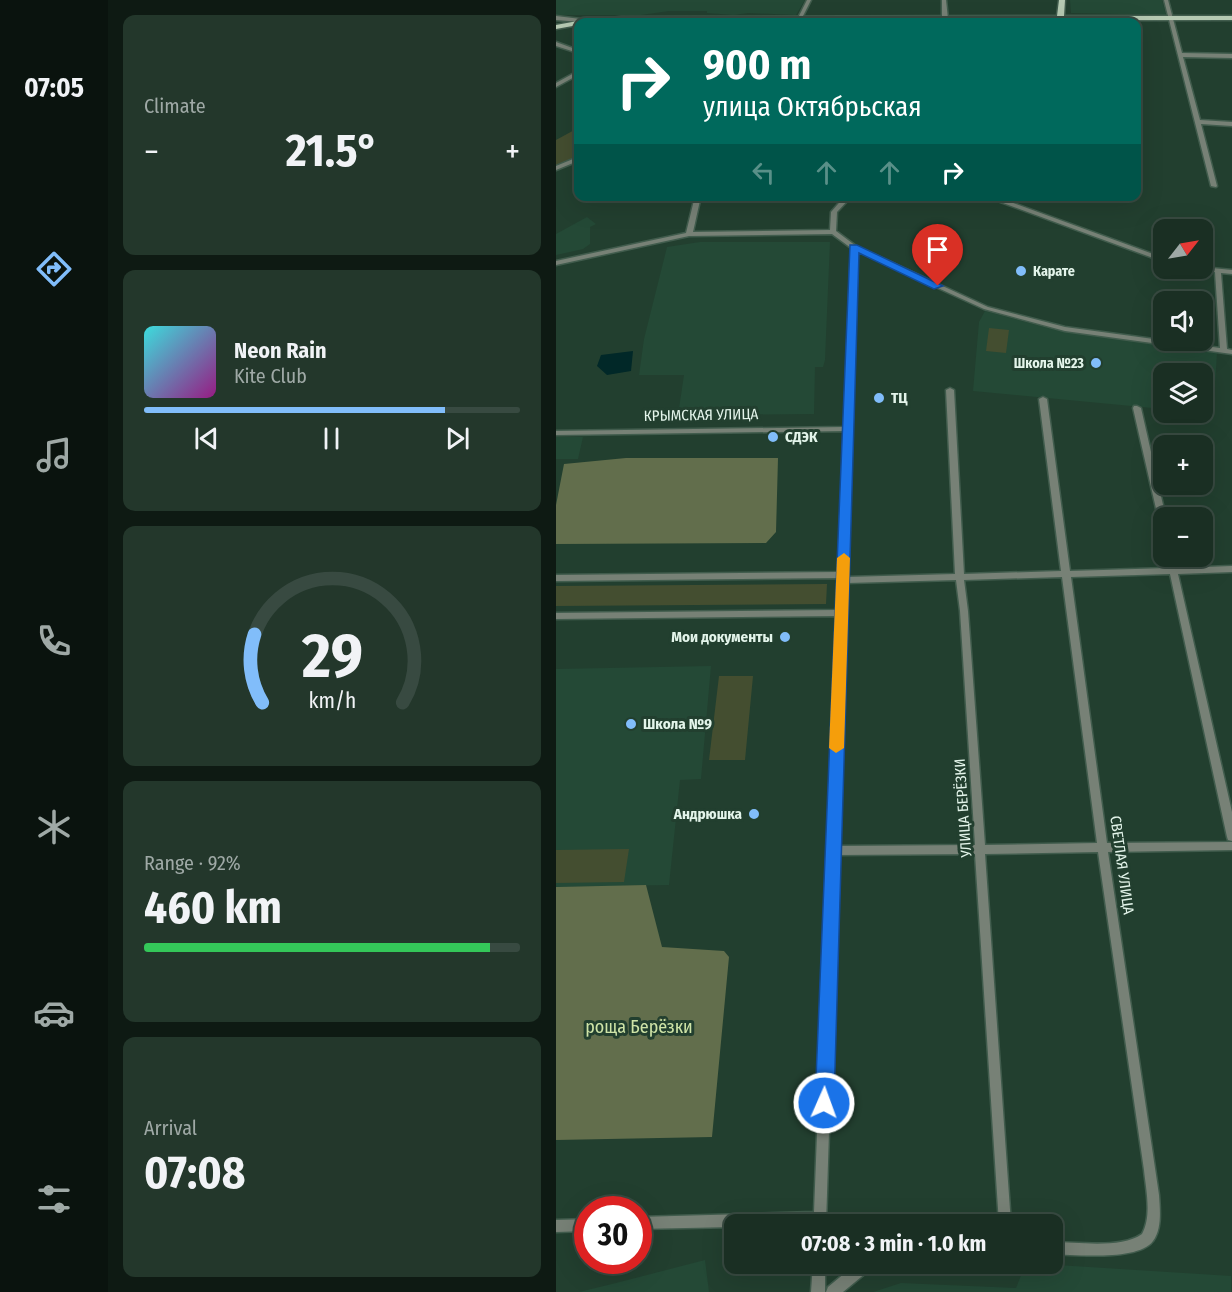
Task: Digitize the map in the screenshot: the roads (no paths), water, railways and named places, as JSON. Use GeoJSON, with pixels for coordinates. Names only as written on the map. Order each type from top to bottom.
{"type":"FeatureCollection","features":[{"type":"Feature","properties":{"kind":"main road"},"geometry":{"type":"LineString","coordinates":[[1060,18],[1062,0]]}},
{"type":"Feature","properties":{"kind":"main road"},"geometry":{"type":"LineString","coordinates":[[1141,19],[1231,18]]}},
{"type":"Feature","properties":{"kind":"main road"},"geometry":{"type":"LineString","coordinates":[[556,27],[574,24]]}},
{"type":"Feature","properties":{"kind":"street"},"geometry":{"type":"LineString","coordinates":[[800,18],[809,0]]}},
{"type":"Feature","properties":{"kind":"street"},"geometry":{"type":"LineString","coordinates":[[944,0],[945,18]]}},
{"type":"Feature","properties":{"kind":"street"},"geometry":{"type":"LineString","coordinates":[[1166,0],[1214,186]]}},
{"type":"Feature","properties":{"kind":"street"},"geometry":{"type":"LineString","coordinates":[[556,18],[574,21]]}},
{"type":"Feature","properties":{"kind":"street"},"geometry":{"type":"LineString","coordinates":[[556,44],[574,50]]}},
{"type":"Feature","properties":{"kind":"street"},"geometry":{"type":"LineString","coordinates":[[556,54],[568,48]]}},
{"type":"Feature","properties":{"kind":"street"},"geometry":{"type":"LineString","coordinates":[[1181,55],[1231,56]]}},
{"type":"Feature","properties":{"kind":"street"},"geometry":{"type":"LineString","coordinates":[[556,85],[574,75]]}},
{"type":"Feature","properties":{"kind":"street"},"geometry":{"type":"LineString","coordinates":[[1199,122],[1231,124]]}},
{"type":"Feature","properties":{"kind":"street"},"geometry":{"type":"LineString","coordinates":[[556,168],[574,161]]}},
{"type":"Feature","properties":{"kind":"street"},"geometry":{"type":"LineString","coordinates":[[689,234],[697,201]]}},
{"type":"Feature","properties":{"kind":"street"},"geometry":{"type":"LineString","coordinates":[[831,231],[835,212],[845,201]]}},
{"type":"Feature","properties":{"kind":"street"},"geometry":{"type":"LineString","coordinates":[[1001,201],[1153,256]]}},
{"type":"Feature","properties":{"kind":"street"},"geometry":{"type":"LineString","coordinates":[[556,263],[689,234],[831,231],[854,247],[986,308],[1065,328],[1228,351],[1218,272]]}},
{"type":"Feature","properties":{"kind":"street"},"geometry":{"type":"LineString","coordinates":[[820,1214],[854,247]]}},
{"type":"Feature","properties":{"kind":"street"},"geometry":{"type":"LineString","coordinates":[[1213,271],[1231,272]]}},
{"type":"Feature","properties":{"kind":"street","name":"УЛИЦА БЕРЁЗКИ"},"geometry":{"type":"LineString","coordinates":[[950,390],[960,579],[981,848],[1004,1214]]}},
{"type":"Feature","properties":{"kind":"street","name":"СВЕТЛАЯ УЛИЦА"},"geometry":{"type":"LineString","coordinates":[[1043,399],[1102,846],[1150,1170],[1153,1224],[1148,1238],[1137,1246],[1063,1248]]}},
{"type":"Feature","properties":{"kind":"street"},"geometry":{"type":"LineString","coordinates":[[1137,408],[1160,507]]}},
{"type":"Feature","properties":{"kind":"street","name":"КРЫМСКАЯ УЛИЦА"},"geometry":{"type":"LineString","coordinates":[[556,433],[847,429]]}},
{"type":"Feature","properties":{"kind":"street"},"geometry":{"type":"LineString","coordinates":[[1172,567],[1231,837]]}},
{"type":"Feature","properties":{"kind":"street"},"geometry":{"type":"LineString","coordinates":[[556,578],[960,579],[1231,569]]}},
{"type":"Feature","properties":{"kind":"street"},"geometry":{"type":"LineString","coordinates":[[556,616],[841,613]]}},
{"type":"Feature","properties":{"kind":"street"},"geometry":{"type":"LineString","coordinates":[[1223,796],[1231,806]]}},
{"type":"Feature","properties":{"kind":"street"},"geometry":{"type":"LineString","coordinates":[[833,851],[1231,846]]}},
{"type":"Feature","properties":{"kind":"street"},"geometry":{"type":"LineString","coordinates":[[652,1223],[724,1222]]}},
{"type":"Feature","properties":{"kind":"street"},"geometry":{"type":"LineString","coordinates":[[556,1226],[574,1225]]}},
{"type":"Feature","properties":{"kind":"street"},"geometry":{"type":"LineString","coordinates":[[818,1292],[819,1274]]}},
{"type":"Feature","properties":{"kind":"street"},"geometry":{"type":"LineString","coordinates":[[833,1292],[853,1274]]}},
{"type":"Feature","properties":{"kind":"water"},"geometry":{"type":"Polygon","coordinates":[[[633,351],[631,371],[607,375],[597,366],[601,355],[633,351]]]}},
{"type":"Feature","properties":{"kind":"place","name":"Карате"},"geometry":{"type":"Point","coordinates":[1021,271]}},
{"type":"Feature","properties":{"kind":"place","name":"Школа №23"},"geometry":{"type":"Point","coordinates":[1096,363]}},
{"type":"Feature","properties":{"kind":"place","name":"ТЦ"},"geometry":{"type":"Point","coordinates":[879,398]}},
{"type":"Feature","properties":{"kind":"place","name":"СДЭК"},"geometry":{"type":"Point","coordinates":[773,437]}},
{"type":"Feature","properties":{"kind":"place","name":"Мои документы"},"geometry":{"type":"Point","coordinates":[785,637]}},
{"type":"Feature","properties":{"kind":"place","name":"Школа №9"},"geometry":{"type":"Point","coordinates":[631,724]}},
{"type":"Feature","properties":{"kind":"place","name":"Андрюшка"},"geometry":{"type":"Point","coordinates":[754,814]}},
{"type":"Feature","properties":{"kind":"park label","name":"роща Берёзки"},"geometry":{"type":"Point","coordinates":[639,1027]}}]}
